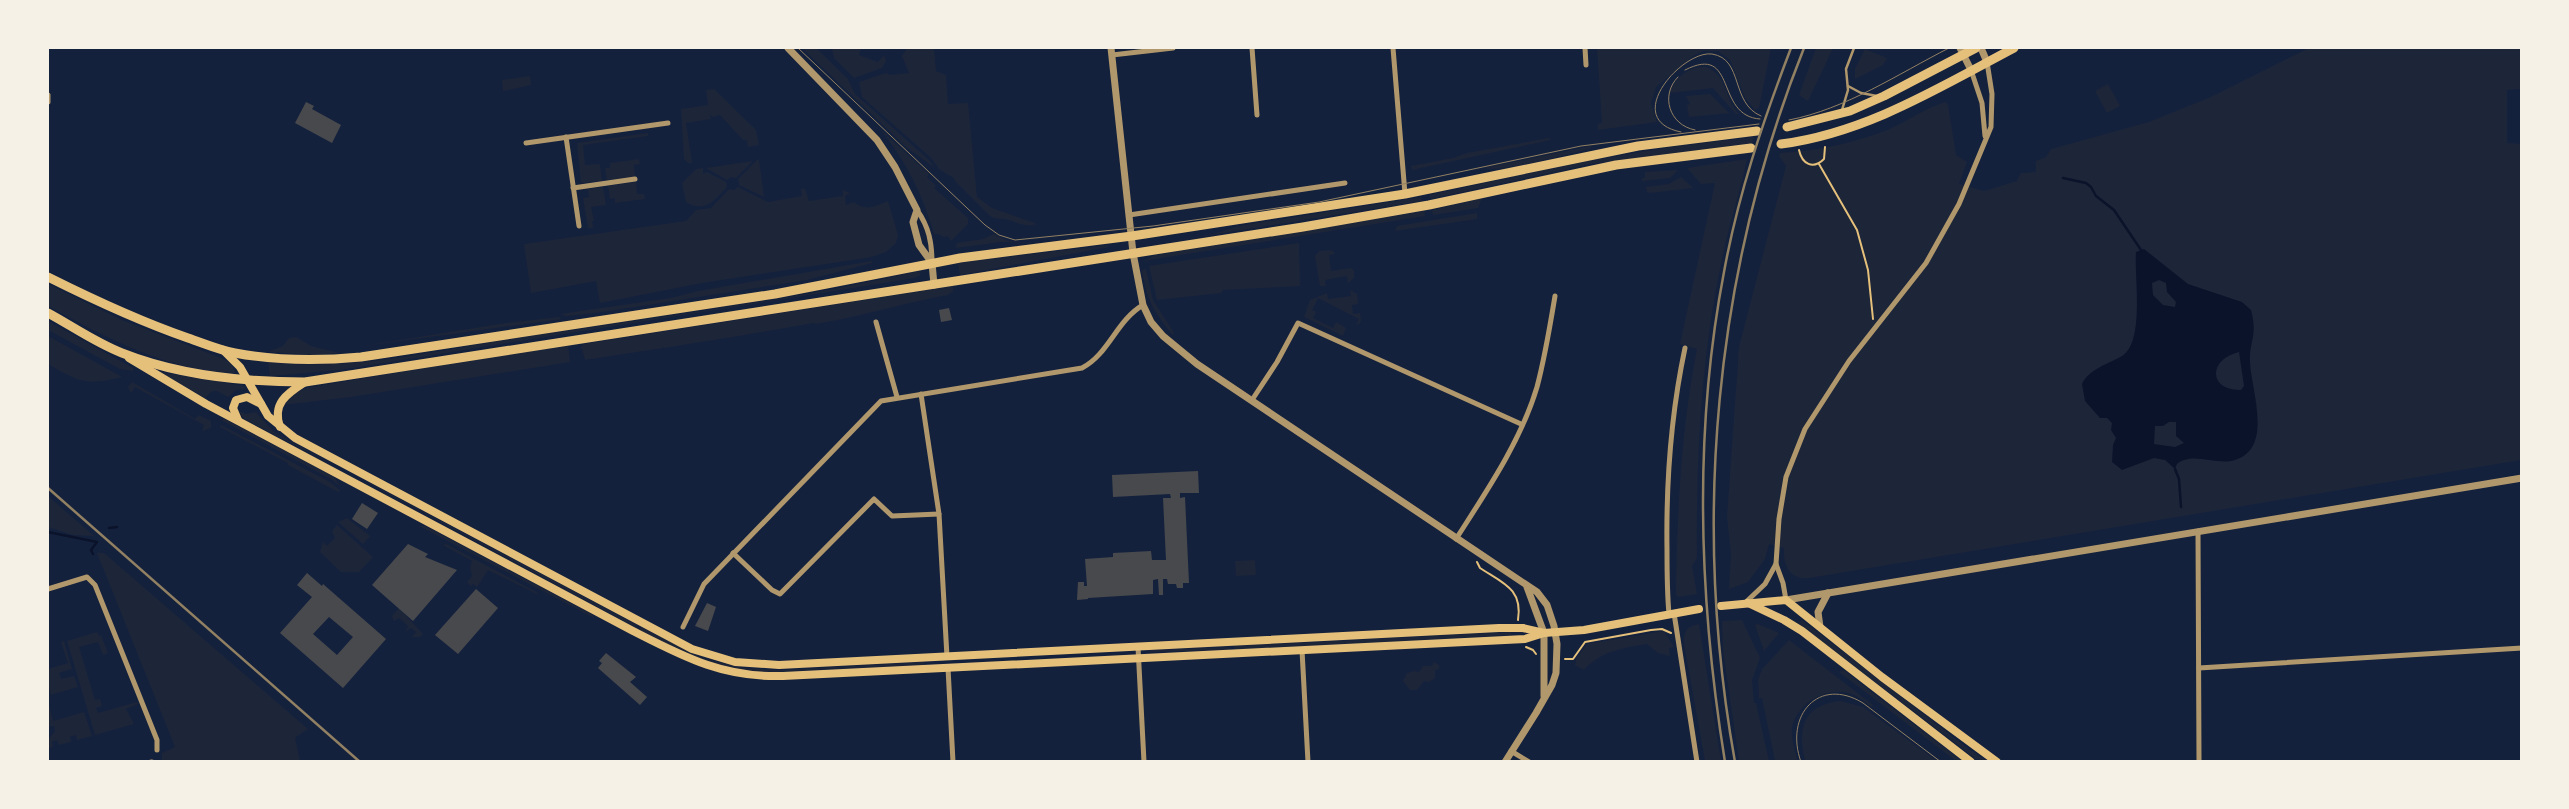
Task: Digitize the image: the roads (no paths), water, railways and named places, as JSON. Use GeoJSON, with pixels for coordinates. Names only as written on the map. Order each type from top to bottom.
{"type":"FeatureCollection","features":[{"type":"Feature","properties":{"kind":"main road"},"geometry":{"type":"LineString","coordinates":[[1787,126],[1840,114],[1884,96],[1962,51],[1976,48]]}},
{"type":"Feature","properties":{"kind":"main road"},"geometry":{"type":"LineString","coordinates":[[1781,144],[1808,140],[1856,127],[2014,48]]}},
{"type":"Feature","properties":{"kind":"main road"},"geometry":{"type":"LineString","coordinates":[[48,277],[105,306],[140,321],[223,350],[266,357],[306,360],[361,357],[775,294],[997,252],[1132,236],[1406,194],[1638,146],[1757,130]]}},
{"type":"Feature","properties":{"kind":"main road"},"geometry":{"type":"LineString","coordinates":[[121,352],[188,372],[248,381],[305,382],[934,285],[1420,207],[1616,165],[1751,148]]}},
{"type":"Feature","properties":{"kind":"main road"},"geometry":{"type":"LineString","coordinates":[[48,313],[121,352],[155,375],[240,422],[638,634],[707,666],[734,673],[766,676],[1524,640],[1544,633],[1593,628],[1699,609]]}},
{"type":"Feature","properties":{"kind":"main road"},"geometry":{"type":"LineString","coordinates":[[223,350],[237,363],[268,416],[280,427],[325,455],[692,649],[721,659],[749,664],[779,665],[1499,628],[1523,628],[1544,633]]}},
{"type":"Feature","properties":{"kind":"main road"},"geometry":{"type":"LineString","coordinates":[[280,427],[277,419],[278,406],[286,394],[305,382]]}},
{"type":"Feature","properties":{"kind":"main road"},"geometry":{"type":"LineString","coordinates":[[240,422],[233,412],[236,400],[247,397],[261,404]]}},
{"type":"Feature","properties":{"kind":"main road"},"geometry":{"type":"LineString","coordinates":[[1721,606],[1746,602],[1786,600],[1997,762]]}},
{"type":"Feature","properties":{"kind":"main road"},"geometry":{"type":"LineString","coordinates":[[1746,602],[1802,631],[1971,762]]}},
{"type":"Feature","properties":{"kind":"street"},"geometry":{"type":"LineString","coordinates":[[788,48],[877,140],[895,167],[917,210],[925,221],[932,242],[934,285]]}},
{"type":"Feature","properties":{"kind":"street"},"geometry":{"type":"LineString","coordinates":[[1173,48],[1111,51],[1133,253],[1142,305],[1151,322],[1163,336],[1197,364],[1537,592],[1546,605],[1556,632],[1556,673],[1552,685],[1505,762]]}},
{"type":"Feature","properties":{"kind":"street"},"geometry":{"type":"LineString","coordinates":[[1252,48],[1257,115]]}},
{"type":"Feature","properties":{"kind":"street"},"geometry":{"type":"LineString","coordinates":[[1393,48],[1406,194]]}},
{"type":"Feature","properties":{"kind":"street"},"geometry":{"type":"LineString","coordinates":[[1585,48],[1586,65]]}},
{"type":"Feature","properties":{"kind":"street"},"geometry":{"type":"LineString","coordinates":[[1746,602],[1765,584],[1776,564],[1782,496],[1793,456],[1805,429],[1830,389],[1926,263],[1959,204],[1992,118],[1987,62],[1981,48]]}},
{"type":"Feature","properties":{"kind":"street"},"geometry":{"type":"LineString","coordinates":[[1962,51],[1982,102],[1986,136]]}},
{"type":"Feature","properties":{"kind":"street"},"geometry":{"type":"LineString","coordinates":[[48,95],[48,102]]}},
{"type":"Feature","properties":{"kind":"street"},"geometry":{"type":"LineString","coordinates":[[526,143],[668,123]]}},
{"type":"Feature","properties":{"kind":"street"},"geometry":{"type":"LineString","coordinates":[[566,137],[579,226]]}},
{"type":"Feature","properties":{"kind":"street"},"geometry":{"type":"LineString","coordinates":[[573,188],[635,179]]}},
{"type":"Feature","properties":{"kind":"street"},"geometry":{"type":"LineString","coordinates":[[1129,215],[1344,183]]}},
{"type":"Feature","properties":{"kind":"street"},"geometry":{"type":"LineString","coordinates":[[917,210],[913,222],[919,245],[932,263]]}},
{"type":"Feature","properties":{"kind":"street"},"geometry":{"type":"LineString","coordinates":[[1456,539],[1483,497],[1521,424],[1536,387],[1556,296]]}},
{"type":"Feature","properties":{"kind":"street"},"geometry":{"type":"LineString","coordinates":[[683,627],[704,584],[881,401],[897,396],[921,394],[1082,368],[1093,362],[1129,313],[1142,305]]}},
{"type":"Feature","properties":{"kind":"street"},"geometry":{"type":"LineString","coordinates":[[876,322],[897,396]]}},
{"type":"Feature","properties":{"kind":"street"},"geometry":{"type":"LineString","coordinates":[[1252,400],[1278,362],[1298,323],[1521,424]]}},
{"type":"Feature","properties":{"kind":"street"},"geometry":{"type":"LineString","coordinates":[[1685,348],[1674,399],[1669,443],[1666,519],[1672,614],[1697,762]]}},
{"type":"Feature","properties":{"kind":"street"},"geometry":{"type":"LineString","coordinates":[[921,394],[939,514],[947,656]]}},
{"type":"Feature","properties":{"kind":"street"},"geometry":{"type":"LineString","coordinates":[[1776,564],[1783,583],[1786,600],[2522,478]]}},
{"type":"Feature","properties":{"kind":"street"},"geometry":{"type":"LineString","coordinates":[[734,554],[772,590],[780,594],[874,499],[892,516],[939,514]]}},
{"type":"Feature","properties":{"kind":"street"},"geometry":{"type":"LineString","coordinates":[[2198,531],[2199,762]]}},
{"type":"Feature","properties":{"kind":"street"},"geometry":{"type":"LineString","coordinates":[[48,589],[87,577],[95,585],[157,740],[157,750]]}},
{"type":"Feature","properties":{"kind":"street"},"geometry":{"type":"LineString","coordinates":[[1527,587],[1544,633],[1544,696]]}},
{"type":"Feature","properties":{"kind":"street"},"geometry":{"type":"LineString","coordinates":[[1820,627],[1818,612],[1828,593]]}},
{"type":"Feature","properties":{"kind":"street"},"geometry":{"type":"LineString","coordinates":[[1138,646],[1144,762]]}},
{"type":"Feature","properties":{"kind":"street"},"geometry":{"type":"LineString","coordinates":[[2199,668],[2522,648]]}},
{"type":"Feature","properties":{"kind":"street"},"geometry":{"type":"LineString","coordinates":[[1302,650],[1308,762]]}},
{"type":"Feature","properties":{"kind":"street"},"geometry":{"type":"LineString","coordinates":[[948,668],[953,762]]}},
{"type":"Feature","properties":{"kind":"street"},"geometry":{"type":"LineString","coordinates":[[1511,751],[1528,762]]}},
{"type":"Feature","properties":{"kind":"lane"},"geometry":{"type":"LineString","coordinates":[[1840,114],[1848,86],[1846,69],[1854,48]]}},
{"type":"Feature","properties":{"kind":"lane"},"geometry":{"type":"LineString","coordinates":[[1848,86],[1861,93],[1884,96]]}},
{"type":"Feature","properties":{"kind":"waterway"},"geometry":{"type":"LineString","coordinates":[[2063,178],[2086,183],[2091,187],[2096,196],[2114,210],[2141,250]]}},
{"type":"Feature","properties":{"kind":"waterway"},"geometry":{"type":"LineString","coordinates":[[2175,469],[2179,479],[2181,507]]}},
{"type":"Feature","properties":{"kind":"waterway"},"geometry":{"type":"LineString","coordinates":[[109,528],[117,527]]}},
{"type":"Feature","properties":{"kind":"waterway"},"geometry":{"type":"LineString","coordinates":[[48,532],[97,542],[91,550],[93,554]]}},
{"type":"Feature","properties":{"kind":"tram line"},"geometry":{"type":"LineString","coordinates":[[798,48],[985,225],[999,235],[1015,240],[1153,226],[1319,202],[1581,146],[1759,124]]}},
{"type":"Feature","properties":{"kind":"tram line"},"geometry":{"type":"LineString","coordinates":[[1789,120],[1831,108],[1871,90],[1949,48]]}},
{"type":"Feature","properties":{"kind":"tram line"},"geometry":{"type":"LineString","coordinates":[[1681,132],[1664,125],[1656,114],[1656,101],[1662,87],[1673,74],[1686,63],[1700,56],[1712,54],[1722,58],[1729,64],[1745,102],[1751,110],[1761,116]]}},
{"type":"Feature","properties":{"kind":"tram line"},"geometry":{"type":"LineString","coordinates":[[1685,70],[1702,64],[1713,66],[1720,73],[1736,106],[1746,115],[1760,119]]}},
{"type":"Feature","properties":{"kind":"tram line"},"geometry":{"type":"LineString","coordinates":[[1678,77],[1672,84],[1669,92],[1670,108],[1673,116],[1679,122],[1695,130]]}},
{"type":"Feature","properties":{"kind":"tram line"},"geometry":{"type":"LineString","coordinates":[[1801,762],[1797,745],[1797,729],[1802,716],[1809,705],[1820,697],[1832,694],[1847,696],[1863,703],[1941,762]]}},
{"type":"Feature","properties":{"kind":"railway"},"geometry":{"type":"LineString","coordinates":[[1725,762],[1716,701],[1705,579],[1703,517],[1707,394],[1714,333],[1736,215],[1761,131],[1791,48]]}},
{"type":"Feature","properties":{"kind":"railway"},"geometry":{"type":"LineString","coordinates":[[1735,762],[1722,672],[1715,581],[1714,490],[1720,400],[1731,310],[1749,221],[1773,133],[1804,48]]}},
{"type":"Feature","properties":{"kind":"railway"},"geometry":{"type":"LineString","coordinates":[[48,488],[360,762]]}}]}
